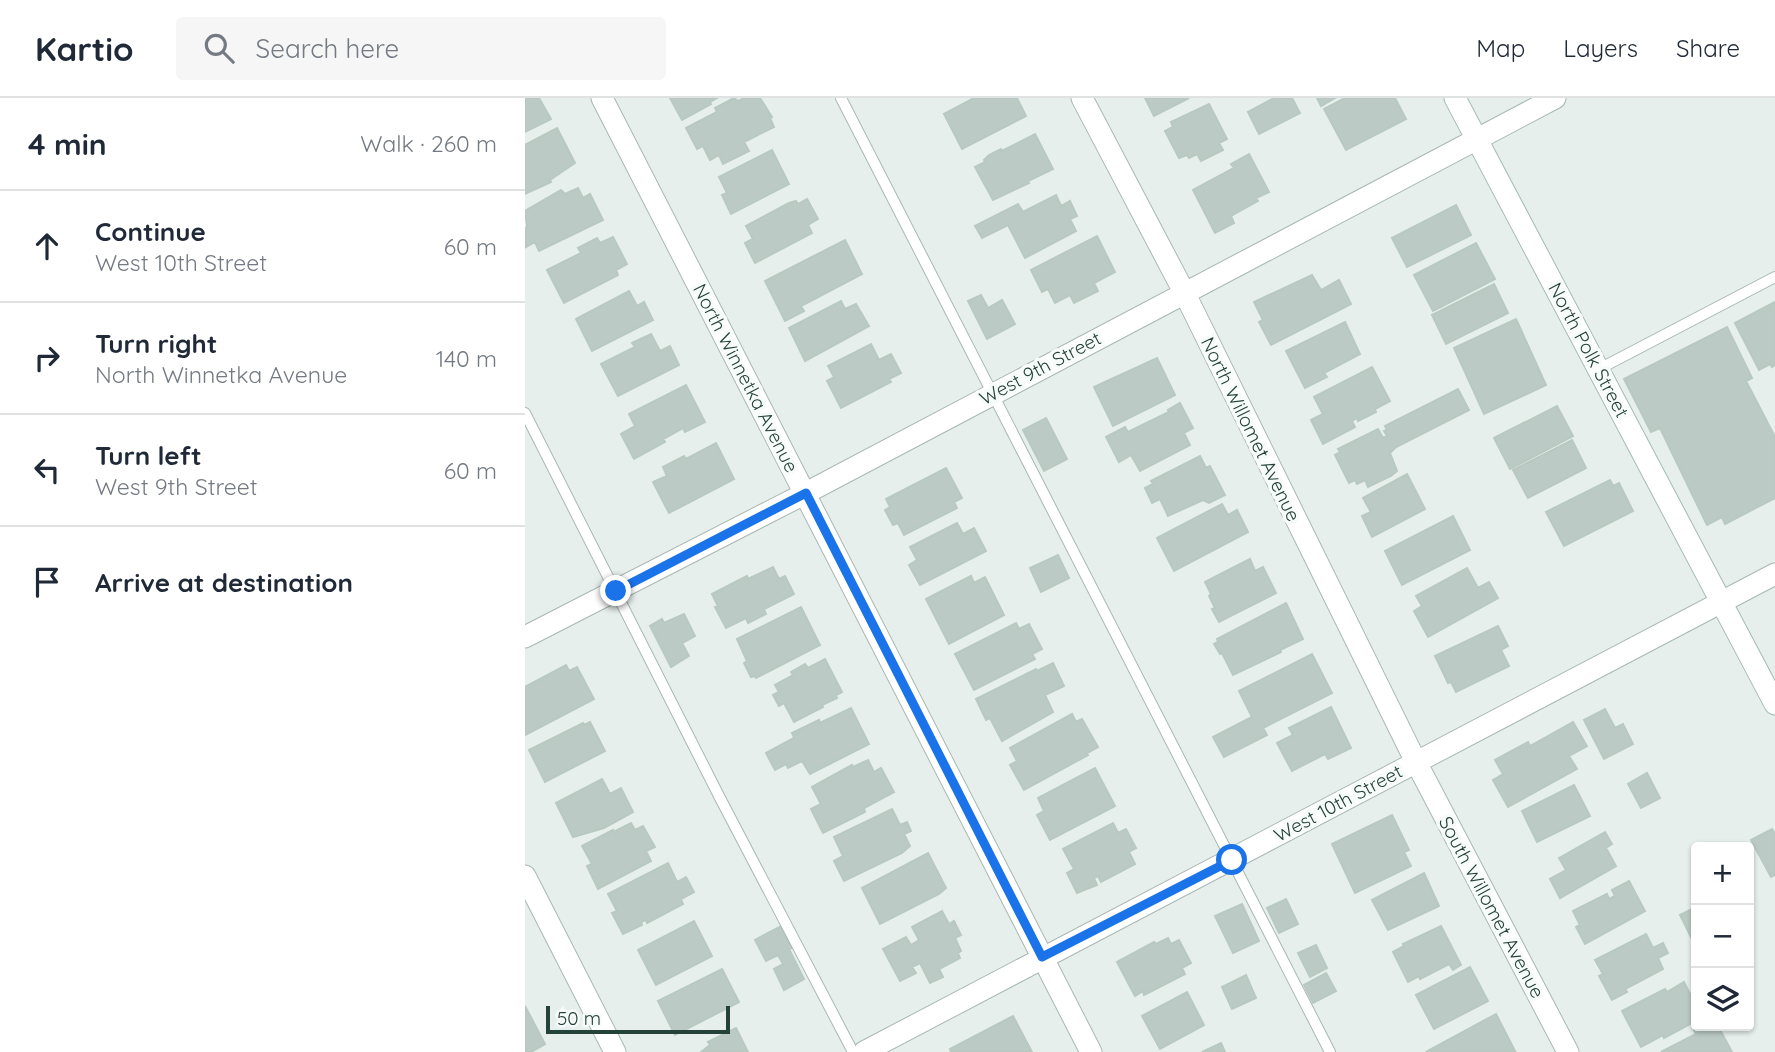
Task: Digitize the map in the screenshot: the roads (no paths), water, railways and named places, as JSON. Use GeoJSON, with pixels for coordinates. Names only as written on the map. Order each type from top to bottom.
{"type":"FeatureCollection","features":[{"type":"Feature","properties":{"kind":"street","name":"North Winnetka Avenue"},"geometry":{"type":"LineString","coordinates":[[602,98],[1091,1052]]}},
{"type":"Feature","properties":{"kind":"street","name":"North Willomet Avenue"},"geometry":{"type":"LineString","coordinates":[[1082,98],[1184,292],[1416,762]]}},
{"type":"Feature","properties":{"kind":"street","name":"North Polk Street"},"geometry":{"type":"LineString","coordinates":[[1455,98],[1775,704]]}},
{"type":"Feature","properties":{"kind":"street","name":"West 9th Street"},"geometry":{"type":"LineString","coordinates":[[525,637],[806,493],[1555,98]]}},
{"type":"Feature","properties":{"kind":"street","name":"West 10th Street"},"geometry":{"type":"LineString","coordinates":[[864,1052],[1775,575]]}},
{"type":"Feature","properties":{"kind":"street","name":"South Willomet Avenue"},"geometry":{"type":"LineString","coordinates":[[1416,762],[1569,1052]]}},
{"type":"Feature","properties":{"kind":"street"},"geometry":{"type":"LineString","coordinates":[[525,876],[615,1052]]}},
{"type":"Feature","properties":{"kind":"lane"},"geometry":{"type":"LineString","coordinates":[[841,98],[1330,1052]]}},
{"type":"Feature","properties":{"kind":"lane"},"geometry":{"type":"LineString","coordinates":[[1599,369],[1775,277]]}},
{"type":"Feature","properties":{"kind":"lane"},"geometry":{"type":"LineString","coordinates":[[525,413],[719,796],[853,1052]]}}]}
